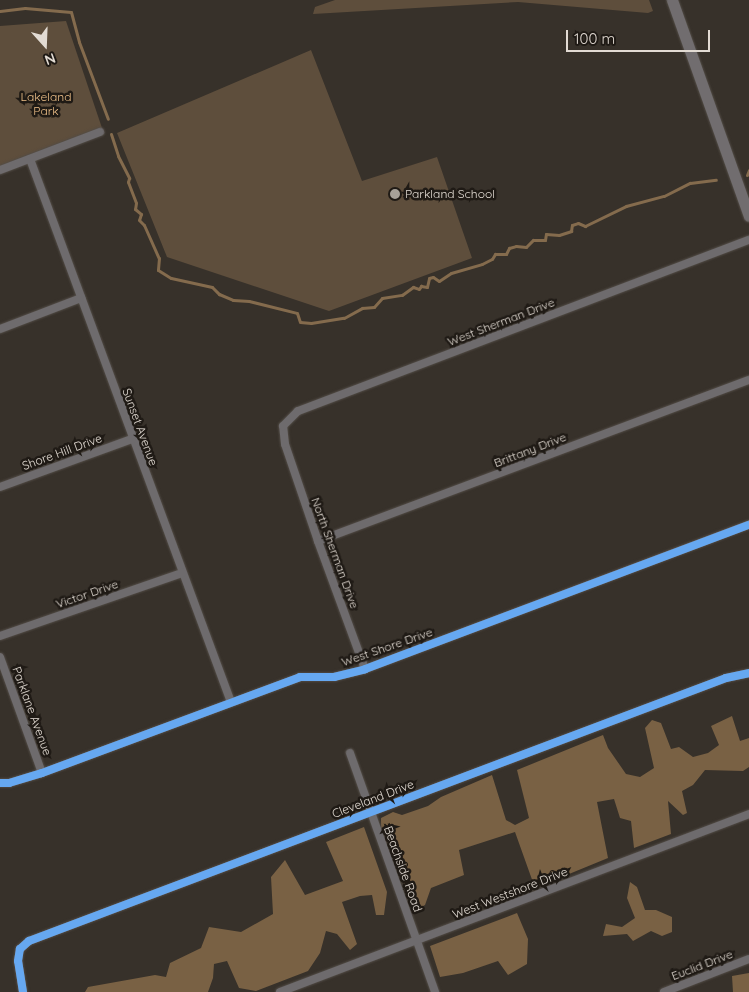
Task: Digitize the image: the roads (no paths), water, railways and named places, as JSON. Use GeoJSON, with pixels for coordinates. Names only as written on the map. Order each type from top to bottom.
{"type":"FeatureCollection","features":[{"type":"Feature","properties":{"kind":"street"},"geometry":{"type":"LineString","coordinates":[[672,0],[749,216]]}},
{"type":"Feature","properties":{"kind":"street"},"geometry":{"type":"LineString","coordinates":[[0,170],[100,132]]}},
{"type":"Feature","properties":{"kind":"street","name":"Sunset Avenue"},"geometry":{"type":"LineString","coordinates":[[30,158],[231,702]]}},
{"type":"Feature","properties":{"kind":"street","name":"West Sherman Drive"},"geometry":{"type":"LineString","coordinates":[[285,444],[283,426],[298,411],[749,240]]}},
{"type":"Feature","properties":{"kind":"street"},"geometry":{"type":"LineString","coordinates":[[0,329],[81,298]]}},
{"type":"Feature","properties":{"kind":"street","name":"Brittany Drive"},"geometry":{"type":"LineString","coordinates":[[318,541],[749,380]]}},
{"type":"Feature","properties":{"kind":"street","name":"Shore Hill Drive"},"geometry":{"type":"LineString","coordinates":[[0,487],[132,438]]}},
{"type":"Feature","properties":{"kind":"street","name":"North Sherman Drive"},"geometry":{"type":"LineString","coordinates":[[285,444],[365,669]]}},
{"type":"Feature","properties":{"kind":"street","name":"West Shore Drive"},"geometry":{"type":"LineString","coordinates":[[0,783],[9,783],[42,773],[300,677],[334,677],[365,669],[749,525]]}},
{"type":"Feature","properties":{"kind":"street","name":"Victor Drive"},"geometry":{"type":"LineString","coordinates":[[0,636],[182,573]]}},
{"type":"Feature","properties":{"kind":"street","name":"Parklane Avenue"},"geometry":{"type":"LineString","coordinates":[[0,657],[42,773]]}},
{"type":"Feature","properties":{"kind":"street","name":"Cleveland Drive"},"geometry":{"type":"LineString","coordinates":[[23,992],[18,961],[20,949],[28,942],[726,678],[749,673]]}},
{"type":"Feature","properties":{"kind":"street","name":"Beachside Road"},"geometry":{"type":"LineString","coordinates":[[350,753],[435,992]]}},
{"type":"Feature","properties":{"kind":"street","name":"West Westshore Drive"},"geometry":{"type":"LineString","coordinates":[[280,992],[299,989],[416,941],[749,814]]}},
{"type":"Feature","properties":{"kind":"street","name":"Euclid Drive"},"geometry":{"type":"LineString","coordinates":[[664,992],[749,959]]}},
{"type":"Feature","properties":{"kind":"waterway"},"geometry":{"type":"LineString","coordinates":[[0,11],[25,8],[71,12],[79,42],[108,119]]}},
{"type":"Feature","properties":{"kind":"waterway"},"geometry":{"type":"LineString","coordinates":[[111,134],[118,156],[129,178],[128,182],[136,203],[135,209],[141,214],[139,220],[144,225],[159,258],[158,270],[171,278],[212,287],[219,294],[233,300],[249,301],[297,313],[300,322],[311,323],[344,318],[362,308],[374,307],[382,298],[402,295],[413,287],[419,289],[421,286],[427,287],[429,278],[433,277],[439,281],[451,273],[482,264],[492,259],[495,254],[506,254],[509,248],[516,246],[526,247],[533,240],[545,240],[546,234],[559,235],[571,231],[572,225],[578,223],[585,226],[626,206],[664,196],[690,183],[716,180]]}},
{"type":"Feature","properties":{"kind":"waterway"},"geometry":{"type":"LineString","coordinates":[[747,175],[749,170]]}},
{"type":"Feature","properties":{"kind":"place","name":"Parkland School"},"geometry":{"type":"Point","coordinates":[395,194]}},
{"type":"Feature","properties":{"kind":"park label","name":"Lakeland Park"},"geometry":{"type":"Point","coordinates":[46,104]}}]}
